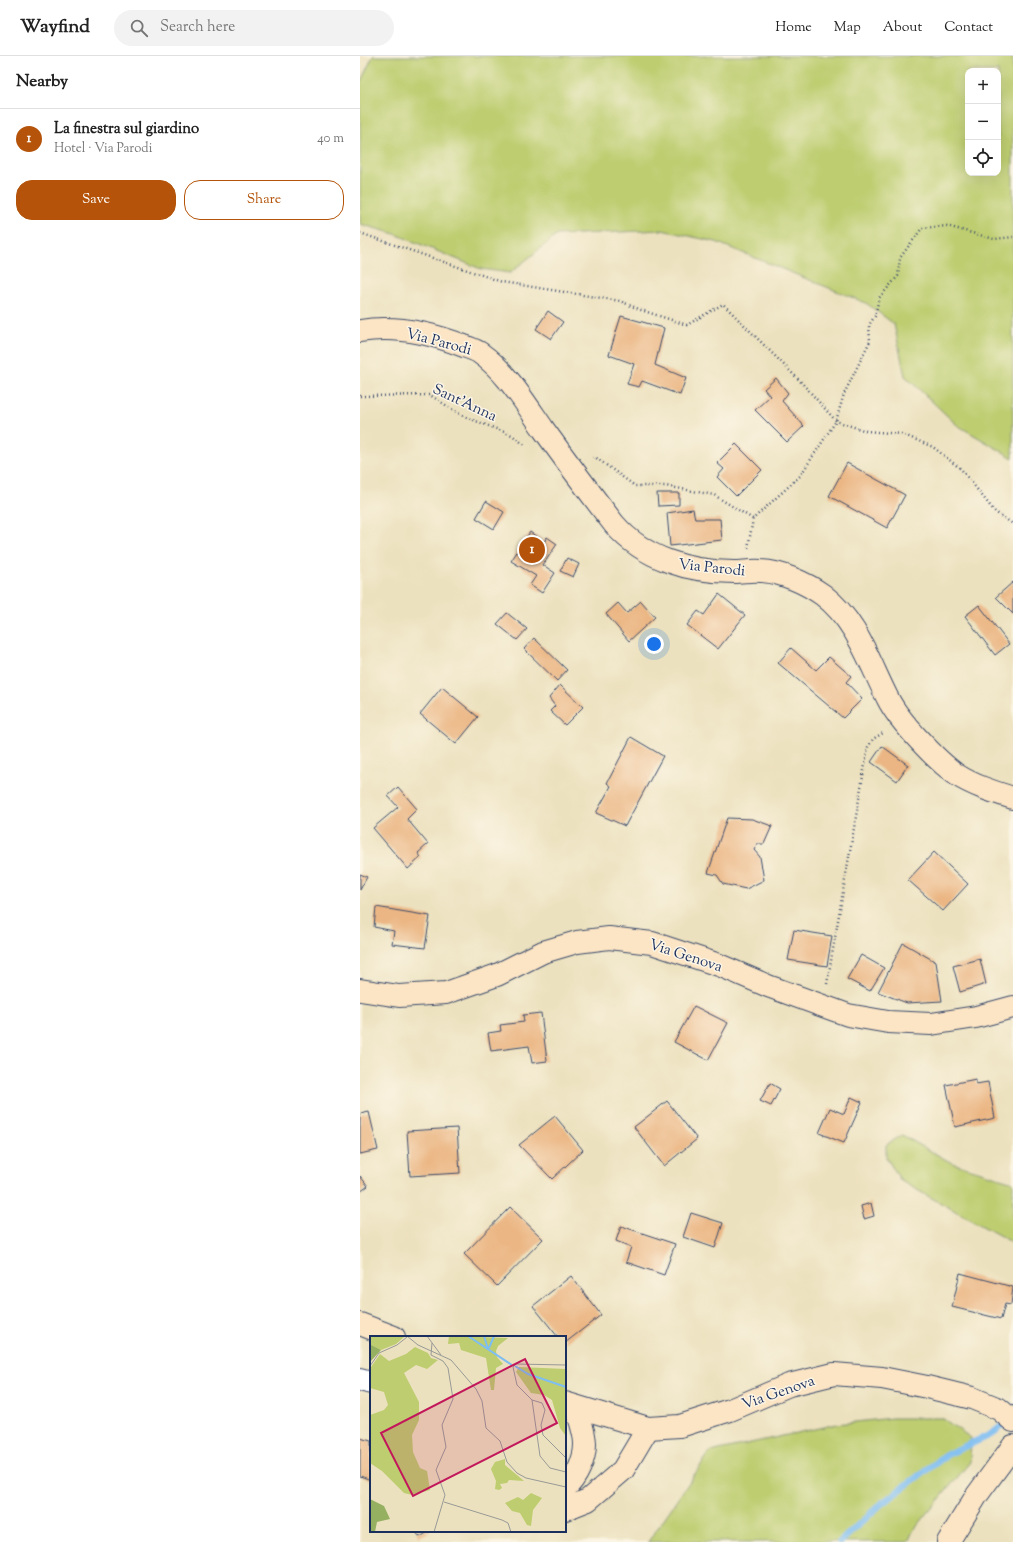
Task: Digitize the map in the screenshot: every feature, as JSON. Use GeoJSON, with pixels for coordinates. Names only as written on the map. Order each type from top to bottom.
{"type":"FeatureCollection","features":[{"type":"Feature","properties":{"kind":"main road","name":"Via Parodi"},"geometry":{"type":"LineString","coordinates":[[360,331],[373,329],[408,330],[444,339],[479,352],[499,369],[614,524],[625,537],[639,547],[674,564],[733,572],[762,571],[781,575],[812,588],[828,600],[850,622],[889,701],[907,725],[933,754],[957,775],[983,788],[1013,798]]}},
{"type":"Feature","properties":{"kind":"main road","name":"Via Genova"},"geometry":{"type":"LineString","coordinates":[[360,990],[398,996],[446,993],[497,975],[542,952],[577,942],[609,938],[652,943],[719,965],[768,986],[848,1015],[888,1022],[932,1024],[976,1017],[1013,1007]]}},
{"type":"Feature","properties":{"kind":"main road"},"geometry":{"type":"LineString","coordinates":[[360,1324],[391,1336]]}},
{"type":"Feature","properties":{"kind":"main road","name":"Via Genova"},"geometry":{"type":"LineString","coordinates":[[571,1405],[648,1428],[680,1426],[730,1410],[789,1385],[834,1374],[882,1378],[972,1398],[999,1409],[1013,1421]]}},
{"type":"Feature","properties":{"kind":"main road"},"geometry":{"type":"LineString","coordinates":[[566,1487],[573,1482],[582,1462],[585,1443],[571,1405]]}},
{"type":"Feature","properties":{"kind":"main road"},"geometry":{"type":"LineString","coordinates":[[566,1509],[588,1500],[623,1470],[648,1428]]}},
{"type":"Feature","properties":{"kind":"main road"},"geometry":{"type":"LineString","coordinates":[[948,1542],[977,1495],[1013,1446]]}},
{"type":"Feature","properties":{"kind":"street"},"geometry":{"type":"LineString","coordinates":[[360,1380],[370,1383]]}},
{"type":"Feature","properties":{"kind":"path"},"geometry":{"type":"LineString","coordinates":[[748,572],[748,547],[753,519],[800,476],[836,421],[844,394],[870,341],[870,325],[875,316],[879,298],[898,276],[900,258],[922,228],[947,226],[994,239],[1013,238]]}},
{"type":"Feature","properties":{"kind":"path"},"geometry":{"type":"LineString","coordinates":[[360,233],[502,282],[620,301],[641,310],[687,325],[723,304],[801,382],[836,421],[866,431],[902,434],[934,448],[961,469],[995,512],[1013,524]]}},
{"type":"Feature","properties":{"kind":"path","name":"Sant'Anna"},"geometry":{"type":"LineString","coordinates":[[360,396],[430,395],[463,416],[512,435],[529,449]]}},
{"type":"Feature","properties":{"kind":"path"},"geometry":{"type":"LineString","coordinates":[[572,469],[595,457],[635,486],[666,486],[714,495],[753,519]]}},
{"type":"Feature","properties":{"kind":"path"},"geometry":{"type":"LineString","coordinates":[[823,1006],[868,747],[878,734],[907,725]]}},
{"type":"Feature","properties":{"kind":"green space"},"geometry":{"type":"Polygon","coordinates":[[[373,56],[1013,56],[1013,458],[957,425],[905,376],[894,324],[866,303],[716,242],[662,230],[557,235],[510,273],[481,269],[395,234],[360,224],[360,83],[373,56]]]}},
{"type":"Feature","properties":{"kind":"green space"},"geometry":{"type":"Polygon","coordinates":[[[902,1135],[952,1163],[1013,1182],[1013,1243],[901,1181],[886,1157],[886,1145],[902,1135]]]}},
{"type":"Feature","properties":{"kind":"green space"},"geometry":{"type":"Polygon","coordinates":[[[892,1418],[942,1418],[971,1438],[970,1462],[913,1531],[908,1542],[648,1542],[710,1452],[837,1424],[892,1418]]]}},
{"type":"Feature","properties":{"kind":"building"},"geometry":{"type":"Polygon","coordinates":[[[548,311],[563,322],[551,339],[536,329],[548,311]]]}},
{"type":"Feature","properties":{"kind":"building"},"geometry":{"type":"Polygon","coordinates":[[[621,316],[664,328],[655,365],[686,378],[680,395],[642,381],[639,387],[627,384],[634,364],[609,355],[621,316]]]}},
{"type":"Feature","properties":{"kind":"building"},"geometry":{"type":"Polygon","coordinates":[[[776,378],[788,393],[782,401],[804,426],[787,442],[755,410],[770,396],[764,389],[776,378]]]}},
{"type":"Feature","properties":{"kind":"building"},"geometry":{"type":"Polygon","coordinates":[[[736,444],[762,470],[736,496],[717,477],[724,469],[717,463],[736,444]]]}},
{"type":"Feature","properties":{"kind":"building"},"geometry":{"type":"Polygon","coordinates":[[[847,463],[905,495],[887,528],[829,496],[847,463]]]}},
{"type":"Feature","properties":{"kind":"building"},"geometry":{"type":"Polygon","coordinates":[[[657,493],[679,493],[679,505],[658,506],[657,493]]]}},
{"type":"Feature","properties":{"kind":"building"},"geometry":{"type":"Polygon","coordinates":[[[486,501],[504,512],[494,529],[476,518],[486,501]]]}},
{"type":"Feature","properties":{"kind":"building"},"geometry":{"type":"Polygon","coordinates":[[[693,509],[695,519],[720,519],[722,540],[670,546],[667,513],[693,509]]]}},
{"type":"Feature","properties":{"kind":"building"},"geometry":{"type":"Polygon","coordinates":[[[530,532],[544,542],[547,537],[557,544],[543,565],[555,573],[542,593],[530,585],[536,576],[511,561],[530,532]]]}},
{"type":"Feature","properties":{"kind":"building"},"geometry":{"type":"Polygon","coordinates":[[[567,558],[579,564],[573,577],[560,571],[567,558]]]}},
{"type":"Feature","properties":{"kind":"building"},"geometry":{"type":"Polygon","coordinates":[[[1013,582],[1013,614],[996,597],[1013,582]]]}},
{"type":"Feature","properties":{"kind":"building"},"geometry":{"type":"Polygon","coordinates":[[[719,594],[745,615],[718,649],[687,625],[698,611],[704,615],[719,594]]]}},
{"type":"Feature","properties":{"kind":"building"},"geometry":{"type":"Polygon","coordinates":[[[641,601],[655,617],[629,641],[606,614],[618,603],[627,613],[641,601]]]}},
{"type":"Feature","properties":{"kind":"building"},"geometry":{"type":"Polygon","coordinates":[[[979,605],[1009,644],[995,655],[965,616],[979,605]]]}},
{"type":"Feature","properties":{"kind":"building"},"geometry":{"type":"Polygon","coordinates":[[[507,613],[527,629],[517,640],[497,624],[507,613]]]}},
{"type":"Feature","properties":{"kind":"building"},"geometry":{"type":"Polygon","coordinates":[[[534,638],[567,670],[557,681],[524,649],[534,638]]]}},
{"type":"Feature","properties":{"kind":"building"},"geometry":{"type":"Polygon","coordinates":[[[791,648],[816,670],[829,657],[851,676],[846,682],[862,699],[843,718],[778,663],[791,648]]]}},
{"type":"Feature","properties":{"kind":"building"},"geometry":{"type":"Polygon","coordinates":[[[560,685],[583,707],[565,725],[550,711],[555,706],[549,698],[560,685]]]}},
{"type":"Feature","properties":{"kind":"building"},"geometry":{"type":"Polygon","coordinates":[[[442,687],[478,717],[456,744],[420,714],[442,687]]]}},
{"type":"Feature","properties":{"kind":"building"},"geometry":{"type":"Polygon","coordinates":[[[631,737],[663,756],[625,826],[596,813],[611,786],[607,783],[631,737]]]}},
{"type":"Feature","properties":{"kind":"building"},"geometry":{"type":"Polygon","coordinates":[[[882,746],[908,765],[897,781],[871,762],[882,746]]]}},
{"type":"Feature","properties":{"kind":"building"},"geometry":{"type":"Polygon","coordinates":[[[398,787],[417,809],[407,819],[428,844],[418,853],[421,857],[408,869],[373,828],[398,807],[388,796],[398,787]]]}},
{"type":"Feature","properties":{"kind":"building"},"geometry":{"type":"Polygon","coordinates":[[[727,818],[752,819],[772,826],[764,844],[757,844],[754,850],[760,857],[764,880],[746,889],[723,884],[717,875],[708,873],[727,818]]]}},
{"type":"Feature","properties":{"kind":"building"},"geometry":{"type":"Polygon","coordinates":[[[934,852],[968,884],[943,911],[908,880],[934,852]]]}},
{"type":"Feature","properties":{"kind":"building"},"geometry":{"type":"Polygon","coordinates":[[[360,874],[367,877],[360,890],[360,874]]]}},
{"type":"Feature","properties":{"kind":"building"},"geometry":{"type":"Polygon","coordinates":[[[376,907],[430,916],[425,948],[392,944],[394,931],[374,927],[376,907]]]}},
{"type":"Feature","properties":{"kind":"building"},"geometry":{"type":"Polygon","coordinates":[[[794,930],[832,936],[827,966],[788,960],[794,930]]]}},
{"type":"Feature","properties":{"kind":"building"},"geometry":{"type":"Polygon","coordinates":[[[903,943],[936,962],[942,1001],[907,1003],[878,992],[903,943]]]}},
{"type":"Feature","properties":{"kind":"building"},"geometry":{"type":"Polygon","coordinates":[[[861,955],[884,968],[870,991],[847,979],[861,955]]]}},
{"type":"Feature","properties":{"kind":"building"},"geometry":{"type":"Polygon","coordinates":[[[980,959],[986,984],[960,992],[953,966],[980,959]]]}},
{"type":"Feature","properties":{"kind":"building"},"geometry":{"type":"Polygon","coordinates":[[[694,1006],[728,1023],[708,1060],[674,1042],[694,1006]]]}},
{"type":"Feature","properties":{"kind":"building"},"geometry":{"type":"Polygon","coordinates":[[[541,1013],[547,1061],[532,1063],[529,1046],[491,1051],[488,1033],[501,1031],[500,1025],[524,1022],[523,1015],[541,1013]]]}},
{"type":"Feature","properties":{"kind":"building"},"geometry":{"type":"Polygon","coordinates":[[[976,1079],[976,1084],[988,1082],[995,1118],[955,1127],[946,1085],[976,1079]]]}},
{"type":"Feature","properties":{"kind":"building"},"geometry":{"type":"Polygon","coordinates":[[[770,1083],[780,1089],[771,1106],[760,1101],[770,1083]]]}},
{"type":"Feature","properties":{"kind":"building"},"geometry":{"type":"Polygon","coordinates":[[[851,1097],[862,1102],[844,1143],[819,1133],[830,1108],[844,1114],[851,1097]]]}},
{"type":"Feature","properties":{"kind":"building"},"geometry":{"type":"Polygon","coordinates":[[[667,1101],[697,1139],[664,1166],[634,1127],[667,1101]]]}},
{"type":"Feature","properties":{"kind":"building"},"geometry":{"type":"Polygon","coordinates":[[[369,1112],[378,1150],[360,1154],[360,1114],[369,1112]]]}},
{"type":"Feature","properties":{"kind":"building"},"geometry":{"type":"Polygon","coordinates":[[[555,1116],[583,1150],[552,1179],[519,1145],[555,1116]]]}},
{"type":"Feature","properties":{"kind":"building"},"geometry":{"type":"Polygon","coordinates":[[[457,1128],[460,1173],[410,1176],[407,1131],[457,1128]]]}},
{"type":"Feature","properties":{"kind":"building"},"geometry":{"type":"Polygon","coordinates":[[[360,1176],[368,1186],[360,1192],[360,1176]]]}},
{"type":"Feature","properties":{"kind":"building"},"geometry":{"type":"Polygon","coordinates":[[[871,1203],[874,1216],[864,1219],[861,1206],[871,1203]]]}},
{"type":"Feature","properties":{"kind":"building"},"geometry":{"type":"Polygon","coordinates":[[[510,1207],[543,1239],[497,1286],[464,1254],[510,1207]]]}},
{"type":"Feature","properties":{"kind":"building"},"geometry":{"type":"Polygon","coordinates":[[[691,1213],[723,1223],[715,1248],[683,1237],[691,1213]]]}},
{"type":"Feature","properties":{"kind":"building"},"geometry":{"type":"Polygon","coordinates":[[[621,1226],[675,1244],[664,1275],[626,1262],[631,1247],[616,1241],[621,1226]]]}},
{"type":"Feature","properties":{"kind":"building"},"geometry":{"type":"Polygon","coordinates":[[[960,1273],[1013,1287],[1011,1305],[1005,1304],[1001,1319],[952,1307],[960,1273]]]}},
{"type":"Feature","properties":{"kind":"building"},"geometry":{"type":"Polygon","coordinates":[[[571,1276],[601,1315],[566,1342],[566,1336],[557,1336],[533,1306],[571,1276]]]}},
{"type":"Feature","properties":{"kind":"building"},"geometry":{"type":"Polygon","coordinates":[[[360,1438],[370,1441],[370,1480],[360,1476],[360,1438]]]}},
{"type":"Feature","properties":{"kind":"building"},"geometry":{"type":"Polygon","coordinates":[[[416,1532],[429,1532],[419,1537],[416,1532]]]}},
{"type":"Feature","properties":{"kind":"waterway"},"geometry":{"type":"LineString","coordinates":[[840,1542],[881,1504],[948,1454],[990,1435],[1009,1421]]}},
{"type":"Feature","properties":{"kind":"place","name":"La finestra sul giardino"},"geometry":{"type":"Point","coordinates":[532,550]}}]}
